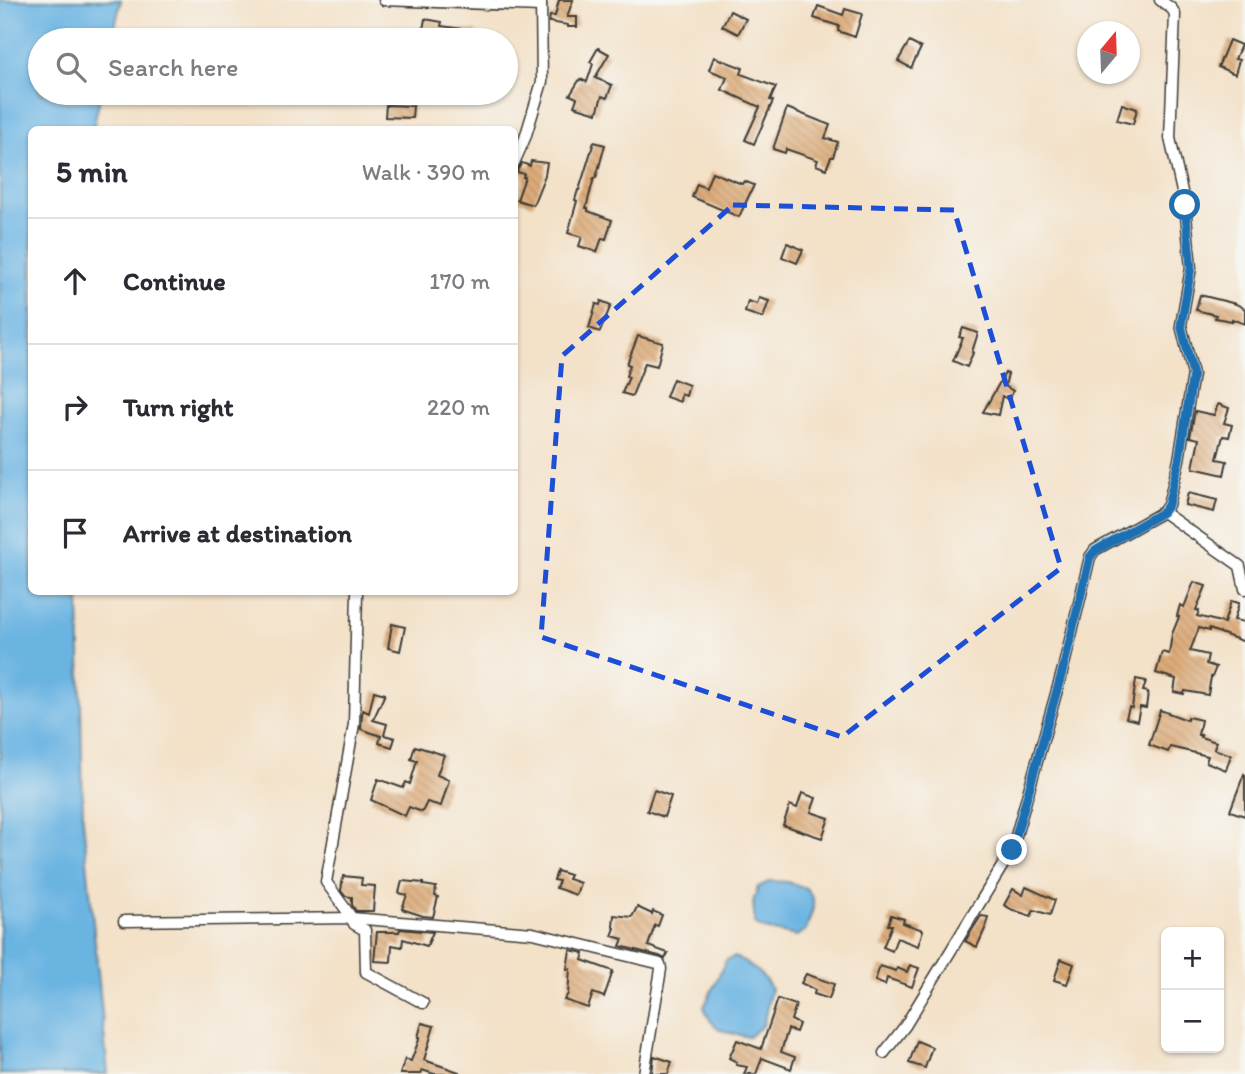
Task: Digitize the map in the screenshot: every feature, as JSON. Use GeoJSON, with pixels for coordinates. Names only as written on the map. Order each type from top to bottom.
{"type":"FeatureCollection","features":[{"type":"Feature","properties":{"kind":"street"},"geometry":{"type":"LineString","coordinates":[[384,0],[541,3],[542,82],[518,154]]}},
{"type":"Feature","properties":{"kind":"street"},"geometry":{"type":"LineString","coordinates":[[884,1053],[905,1026],[1012,850],[1063,669],[1090,557],[1095,551],[1163,512],[1168,505],[1179,460],[1193,374],[1181,325],[1191,268],[1185,205],[1170,138],[1175,14],[1160,0]]}},
{"type":"Feature","properties":{"kind":"street"},"geometry":{"type":"LineString","coordinates":[[1163,512],[1240,566],[1245,589]]}},
{"type":"Feature","properties":{"kind":"street"},"geometry":{"type":"LineString","coordinates":[[357,595],[354,724],[326,883],[354,924],[365,930],[366,972],[423,1003]]}},
{"type":"Feature","properties":{"kind":"street"},"geometry":{"type":"LineString","coordinates":[[124,920],[352,918],[533,933],[660,964],[644,1074]]}},
{"type":"Feature","properties":{"kind":"highlighted area"},"geometry":{"type":"Polygon","coordinates":[[[733,205],[954,210],[1061,568],[842,737],[541,637],[562,356],[733,205]]]}},
{"type":"Feature","properties":{"kind":"water"},"geometry":{"type":"Polygon","coordinates":[[[0,0],[121,0],[115,28],[28,28],[28,105],[98,105],[94,126],[28,126],[28,595],[79,595],[83,820],[108,1074],[0,1074],[0,0]]]}},
{"type":"Feature","properties":{"kind":"water"},"geometry":{"type":"Polygon","coordinates":[[[771,881],[787,882],[806,888],[813,898],[813,908],[806,930],[796,936],[764,929],[755,924],[753,902],[758,887],[771,881]]]}},
{"type":"Feature","properties":{"kind":"water"},"geometry":{"type":"Polygon","coordinates":[[[735,957],[755,970],[771,988],[763,1025],[749,1037],[721,1030],[711,1021],[704,1007],[726,960],[735,957]]]}},
{"type":"Feature","properties":{"kind":"building"},"geometry":{"type":"Polygon","coordinates":[[[559,0],[573,0],[567,17],[577,17],[577,27],[549,22],[550,16],[555,16],[559,0]]]}},
{"type":"Feature","properties":{"kind":"building"},"geometry":{"type":"Polygon","coordinates":[[[818,6],[843,15],[845,9],[862,14],[855,37],[838,31],[839,26],[814,18],[818,6]]]}},
{"type":"Feature","properties":{"kind":"building"},"geometry":{"type":"Polygon","coordinates":[[[730,11],[746,19],[738,34],[722,26],[730,11]]]}},
{"type":"Feature","properties":{"kind":"building"},"geometry":{"type":"Polygon","coordinates":[[[425,19],[442,22],[441,26],[455,28],[423,28],[425,19]]]}},
{"type":"Feature","properties":{"kind":"building"},"geometry":{"type":"Polygon","coordinates":[[[1229,40],[1241,45],[1235,59],[1239,60],[1235,74],[1218,67],[1229,40]]]}},
{"type":"Feature","properties":{"kind":"building"},"geometry":{"type":"Polygon","coordinates":[[[909,42],[921,48],[911,68],[898,61],[909,42]]]}},
{"type":"Feature","properties":{"kind":"building"},"geometry":{"type":"Polygon","coordinates":[[[598,48],[609,54],[595,78],[612,85],[607,98],[602,96],[597,113],[574,106],[577,98],[570,95],[580,79],[587,82],[593,64],[590,62],[598,48]]]}},
{"type":"Feature","properties":{"kind":"building"},"geometry":{"type":"Polygon","coordinates":[[[714,57],[743,68],[741,74],[776,87],[770,100],[773,101],[754,144],[745,140],[760,107],[722,90],[727,77],[709,70],[714,57]]]}},
{"type":"Feature","properties":{"kind":"building"},"geometry":{"type":"Polygon","coordinates":[[[1122,104],[1137,109],[1133,124],[1117,120],[1122,104]]]}},
{"type":"Feature","properties":{"kind":"building"},"geometry":{"type":"Polygon","coordinates":[[[386,105],[413,106],[412,118],[385,117],[386,105]]]}},
{"type":"Feature","properties":{"kind":"building"},"geometry":{"type":"Polygon","coordinates":[[[787,108],[830,125],[825,138],[838,142],[826,169],[816,165],[818,160],[786,149],[785,153],[773,149],[787,108]]]}},
{"type":"Feature","properties":{"kind":"building"},"geometry":{"type":"Polygon","coordinates":[[[594,142],[605,145],[586,208],[612,220],[606,239],[602,238],[597,252],[579,246],[582,237],[568,233],[577,201],[575,200],[594,142]]]}},
{"type":"Feature","properties":{"kind":"building"},"geometry":{"type":"Polygon","coordinates":[[[531,161],[547,163],[533,205],[518,200],[525,177],[518,172],[518,169],[522,163],[530,166],[531,161]]]}},
{"type":"Feature","properties":{"kind":"building"},"geometry":{"type":"Polygon","coordinates":[[[712,172],[742,184],[744,181],[754,185],[739,217],[692,197],[697,184],[706,188],[712,172]]]}},
{"type":"Feature","properties":{"kind":"building"},"geometry":{"type":"Polygon","coordinates":[[[787,243],[803,250],[797,263],[782,257],[787,243]]]}},
{"type":"Feature","properties":{"kind":"building"},"geometry":{"type":"Polygon","coordinates":[[[1200,295],[1236,304],[1245,309],[1245,324],[1232,319],[1215,318],[1216,315],[1196,310],[1200,295]]]}},
{"type":"Feature","properties":{"kind":"building"},"geometry":{"type":"Polygon","coordinates":[[[759,298],[769,301],[763,318],[745,312],[748,301],[757,304],[759,298]]]}},
{"type":"Feature","properties":{"kind":"building"},"geometry":{"type":"Polygon","coordinates":[[[601,301],[611,305],[600,332],[589,328],[596,304],[600,305],[601,301]]]}},
{"type":"Feature","properties":{"kind":"building"},"geometry":{"type":"Polygon","coordinates":[[[963,328],[978,333],[967,367],[953,361],[963,338],[959,337],[963,328]]]}},
{"type":"Feature","properties":{"kind":"building"},"geometry":{"type":"Polygon","coordinates":[[[638,336],[663,343],[657,366],[645,363],[632,396],[622,393],[629,377],[626,376],[630,365],[627,364],[638,336]]]}},
{"type":"Feature","properties":{"kind":"building"},"geometry":{"type":"Polygon","coordinates":[[[1005,373],[1008,374],[1005,386],[1013,391],[1009,400],[1002,396],[998,415],[983,412],[1005,373]]]}},
{"type":"Feature","properties":{"kind":"building"},"geometry":{"type":"Polygon","coordinates":[[[673,379],[689,385],[686,396],[681,394],[680,402],[666,397],[673,379]]]}},
{"type":"Feature","properties":{"kind":"building"},"geometry":{"type":"Polygon","coordinates":[[[1218,404],[1229,408],[1224,423],[1232,425],[1229,437],[1223,436],[1217,459],[1227,461],[1224,475],[1193,468],[1199,439],[1190,437],[1195,411],[1214,415],[1218,404]]]}},
{"type":"Feature","properties":{"kind":"building"},"geometry":{"type":"Polygon","coordinates":[[[1188,493],[1217,500],[1214,512],[1185,505],[1188,493]]]}},
{"type":"Feature","properties":{"kind":"building"},"geometry":{"type":"Polygon","coordinates":[[[1194,582],[1206,586],[1196,610],[1199,611],[1197,616],[1224,623],[1231,601],[1239,603],[1234,620],[1245,622],[1245,642],[1199,628],[1190,651],[1208,655],[1206,664],[1216,667],[1208,695],[1174,692],[1176,679],[1156,673],[1162,652],[1169,654],[1180,605],[1184,607],[1194,582]]]}},
{"type":"Feature","properties":{"kind":"building"},"geometry":{"type":"Polygon","coordinates":[[[392,624],[405,627],[400,651],[388,648],[392,624]]]}},
{"type":"Feature","properties":{"kind":"building"},"geometry":{"type":"Polygon","coordinates":[[[1136,679],[1146,681],[1143,691],[1148,692],[1146,708],[1140,707],[1137,721],[1126,718],[1129,707],[1132,708],[1136,679]]]}},
{"type":"Feature","properties":{"kind":"building"},"geometry":{"type":"Polygon","coordinates":[[[374,691],[385,694],[373,720],[387,724],[384,735],[395,738],[392,747],[379,743],[381,736],[361,729],[363,710],[369,713],[374,691]]]}},
{"type":"Feature","properties":{"kind":"building"},"geometry":{"type":"Polygon","coordinates":[[[1160,710],[1187,720],[1188,717],[1201,720],[1198,735],[1216,742],[1214,749],[1231,755],[1226,770],[1206,762],[1208,756],[1170,747],[1168,752],[1149,745],[1160,710]]]}},
{"type":"Feature","properties":{"kind":"building"},"geometry":{"type":"Polygon","coordinates":[[[415,746],[444,755],[437,775],[449,780],[441,806],[427,802],[422,812],[409,807],[405,816],[371,800],[378,779],[403,788],[406,782],[410,784],[417,761],[411,759],[415,746]]]}},
{"type":"Feature","properties":{"kind":"building"},"geometry":{"type":"Polygon","coordinates":[[[1245,775],[1245,816],[1230,811],[1245,775]]]}},
{"type":"Feature","properties":{"kind":"building"},"geometry":{"type":"Polygon","coordinates":[[[654,790],[671,796],[664,817],[647,811],[654,790]]]}},
{"type":"Feature","properties":{"kind":"building"},"geometry":{"type":"Polygon","coordinates":[[[802,793],[816,798],[811,812],[829,818],[822,838],[783,825],[790,805],[797,808],[802,793]]]}},
{"type":"Feature","properties":{"kind":"building"},"geometry":{"type":"Polygon","coordinates":[[[557,871],[570,875],[568,879],[580,883],[576,895],[556,888],[559,881],[554,880],[557,871]]]}},
{"type":"Feature","properties":{"kind":"building"},"geometry":{"type":"Polygon","coordinates":[[[343,876],[362,878],[361,885],[375,886],[373,911],[356,911],[352,905],[352,897],[345,896],[341,891],[343,876]]]}},
{"type":"Feature","properties":{"kind":"building"},"geometry":{"type":"Polygon","coordinates":[[[402,881],[436,887],[435,896],[438,897],[433,917],[402,909],[407,895],[399,893],[402,881]]]}},
{"type":"Feature","properties":{"kind":"building"},"geometry":{"type":"Polygon","coordinates":[[[1026,887],[1055,900],[1050,915],[1034,910],[1031,916],[1004,905],[1013,889],[1023,895],[1026,887]]]}},
{"type":"Feature","properties":{"kind":"building"},"geometry":{"type":"Polygon","coordinates":[[[637,907],[662,915],[658,926],[655,925],[648,946],[668,953],[665,959],[620,946],[623,939],[612,936],[615,928],[614,915],[632,917],[637,907]]]}},
{"type":"Feature","properties":{"kind":"building"},"geometry":{"type":"Polygon","coordinates":[[[891,915],[904,919],[903,923],[923,930],[918,946],[897,938],[892,951],[883,947],[892,925],[888,925],[891,915]]]}},
{"type":"Feature","properties":{"kind":"building"},"geometry":{"type":"Polygon","coordinates":[[[981,916],[988,917],[977,947],[965,941],[981,916]]]}},
{"type":"Feature","properties":{"kind":"building"},"geometry":{"type":"Polygon","coordinates":[[[400,929],[433,932],[427,946],[403,939],[402,947],[392,945],[391,962],[374,961],[377,932],[399,932],[400,929]]]}},
{"type":"Feature","properties":{"kind":"building"},"geometry":{"type":"Polygon","coordinates":[[[570,950],[584,953],[582,960],[613,971],[604,997],[593,993],[588,1008],[564,1000],[568,994],[570,969],[567,969],[570,950]]]}},
{"type":"Feature","properties":{"kind":"building"},"geometry":{"type":"Polygon","coordinates":[[[1061,959],[1074,964],[1067,984],[1054,980],[1061,959]]]}},
{"type":"Feature","properties":{"kind":"building"},"geometry":{"type":"Polygon","coordinates":[[[910,965],[919,968],[912,987],[887,978],[885,985],[875,981],[880,966],[907,972],[910,965]]]}},
{"type":"Feature","properties":{"kind":"building"},"geometry":{"type":"Polygon","coordinates":[[[806,974],[834,984],[829,999],[814,994],[815,990],[801,983],[806,974]]]}},
{"type":"Feature","properties":{"kind":"building"},"geometry":{"type":"Polygon","coordinates":[[[778,999],[796,1005],[791,1020],[799,1024],[796,1032],[788,1029],[781,1052],[795,1057],[791,1069],[762,1058],[756,1074],[744,1074],[747,1067],[736,1065],[737,1062],[729,1058],[737,1040],[761,1049],[778,999]]]}},
{"type":"Feature","properties":{"kind":"building"},"geometry":{"type":"Polygon","coordinates":[[[422,1023],[434,1026],[424,1060],[459,1074],[434,1074],[422,1070],[421,1074],[400,1074],[405,1059],[411,1061],[422,1023]]]}},
{"type":"Feature","properties":{"kind":"building"},"geometry":{"type":"Polygon","coordinates":[[[917,1041],[932,1047],[925,1068],[909,1063],[917,1041]]]}},
{"type":"Feature","properties":{"kind":"building"},"geometry":{"type":"Polygon","coordinates":[[[654,1056],[672,1062],[668,1074],[652,1074],[654,1056]]]}},
{"type":"Feature","properties":{"kind":"route"},"geometry":{"type":"LineString","coordinates":[[1012,850],[1063,669],[1090,557],[1095,551],[1163,512],[1168,505],[1179,460],[1193,374],[1181,325],[1191,268],[1185,205]]}}]}
